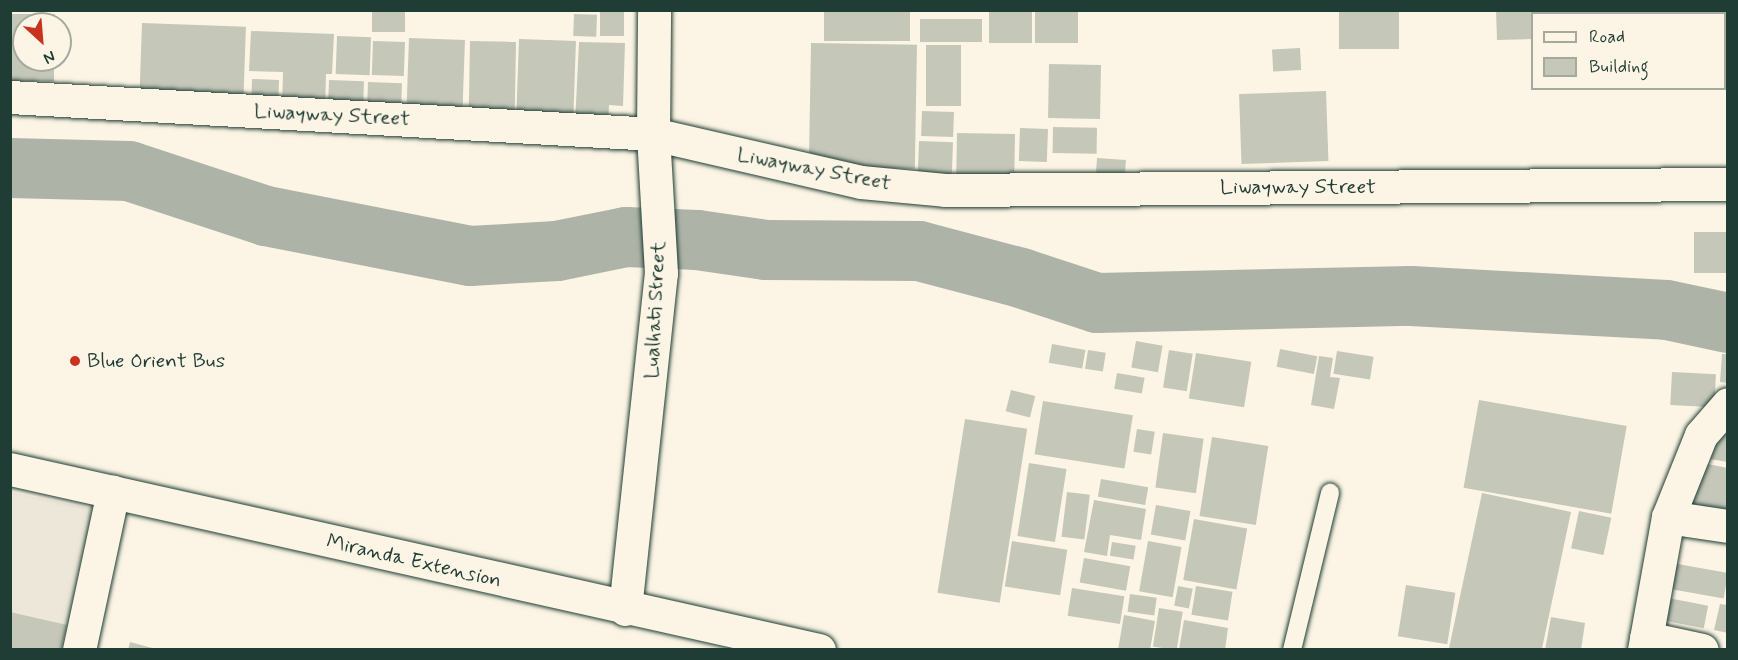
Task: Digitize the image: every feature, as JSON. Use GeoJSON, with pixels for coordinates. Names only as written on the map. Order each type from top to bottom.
{"type":"FeatureCollection","features":[{"type":"Feature","properties":{"kind":"street","name":"Lualhati Street"},"geometry":{"type":"LineString","coordinates":[[626,609],[661,273],[653,134],[654,10]]}},
{"type":"Feature","properties":{"kind":"street","name":"Liwayway Street"},"geometry":{"type":"LineString","coordinates":[[10,97],[653,134],[861,182],[945,190],[1728,184]]}},
{"type":"Feature","properties":{"kind":"street"},"geometry":{"type":"LineString","coordinates":[[1702,650],[1645,644],[1668,517],[1701,435],[1710,419],[1728,404]]}},
{"type":"Feature","properties":{"kind":"street","name":"Miranda Extension"},"geometry":{"type":"LineString","coordinates":[[10,469],[798,647]]}},
{"type":"Feature","properties":{"kind":"street"},"geometry":{"type":"LineString","coordinates":[[79,650],[113,492]]}},
{"type":"Feature","properties":{"kind":"street"},"geometry":{"type":"LineString","coordinates":[[1668,517],[1728,526]]}},
{"type":"Feature","properties":{"kind":"lane"},"geometry":{"type":"LineString","coordinates":[[1292,650],[1330,493]]}},
{"type":"Feature","properties":{"kind":"shaded area"},"geometry":{"type":"Polygon","coordinates":[[[10,492],[93,509],[63,649],[11,649],[10,492]]]}},
{"type":"Feature","properties":{"kind":"building"},"geometry":{"type":"Polygon","coordinates":[[[372,10],[405,10],[405,32],[372,32],[372,10]]]}},
{"type":"Feature","properties":{"kind":"building"},"geometry":{"type":"Polygon","coordinates":[[[600,10],[624,10],[624,36],[600,36],[600,10]]]}},
{"type":"Feature","properties":{"kind":"building"},"geometry":{"type":"Polygon","coordinates":[[[824,10],[910,10],[910,41],[824,41],[824,10]]]}},
{"type":"Feature","properties":{"kind":"building"},"geometry":{"type":"Polygon","coordinates":[[[989,10],[1032,10],[1032,43],[989,43],[989,10]]]}},
{"type":"Feature","properties":{"kind":"building"},"geometry":{"type":"Polygon","coordinates":[[[1035,10],[1078,10],[1078,43],[1035,43],[1035,10]]]}},
{"type":"Feature","properties":{"kind":"building"},"geometry":{"type":"Polygon","coordinates":[[[1339,10],[1399,10],[1399,49],[1339,49],[1339,10]]]}},
{"type":"Feature","properties":{"kind":"building"},"geometry":{"type":"Polygon","coordinates":[[[1496,10],[1542,10],[1531,12],[1531,39],[1497,40],[1496,10]]]}},
{"type":"Feature","properties":{"kind":"building"},"geometry":{"type":"Polygon","coordinates":[[[1548,10],[1595,10],[1595,12],[1548,12],[1548,10]]]}},
{"type":"Feature","properties":{"kind":"building"},"geometry":{"type":"Polygon","coordinates":[[[1621,10],[1680,10],[1680,12],[1621,12],[1621,10]]]}},
{"type":"Feature","properties":{"kind":"building"},"geometry":{"type":"Polygon","coordinates":[[[1698,10],[1718,10],[1718,12],[1698,12],[1698,10]]]}},
{"type":"Feature","properties":{"kind":"building"},"geometry":{"type":"Polygon","coordinates":[[[10,14],[12,14],[12,72],[54,72],[54,81],[10,81],[10,14]]]}},
{"type":"Feature","properties":{"kind":"building"},"geometry":{"type":"Polygon","coordinates":[[[574,14],[597,15],[596,37],[573,36],[574,14]]]}},
{"type":"Feature","properties":{"kind":"building"},"geometry":{"type":"Polygon","coordinates":[[[920,19],[982,19],[982,42],[920,42],[920,19]]]}},
{"type":"Feature","properties":{"kind":"building"},"geometry":{"type":"Polygon","coordinates":[[[142,23],[246,27],[243,98],[140,94],[142,23]]]}},
{"type":"Feature","properties":{"kind":"building"},"geometry":{"type":"Polygon","coordinates":[[[1726,25],[1728,25],[1728,48],[1726,48],[1726,25]]]}},
{"type":"Feature","properties":{"kind":"building"},"geometry":{"type":"Polygon","coordinates":[[[251,31],[334,34],[332,74],[326,74],[325,110],[282,108],[283,72],[249,71],[251,31]]]}},
{"type":"Feature","properties":{"kind":"building"},"geometry":{"type":"Polygon","coordinates":[[[337,36],[371,37],[370,75],[336,74],[337,36]]]}},
{"type":"Feature","properties":{"kind":"building"},"geometry":{"type":"Polygon","coordinates":[[[409,38],[465,40],[462,118],[406,116],[409,38]]]}},
{"type":"Feature","properties":{"kind":"building"},"geometry":{"type":"Polygon","coordinates":[[[519,39],[576,41],[573,122],[516,120],[519,39]]]}},
{"type":"Feature","properties":{"kind":"building"},"geometry":{"type":"Polygon","coordinates":[[[373,41],[405,42],[404,76],[372,75],[373,41]]]}},
{"type":"Feature","properties":{"kind":"building"},"geometry":{"type":"Polygon","coordinates":[[[470,41],[516,42],[515,115],[469,114],[470,41]]]}},
{"type":"Feature","properties":{"kind":"building"},"geometry":{"type":"Polygon","coordinates":[[[579,42],[625,43],[623,106],[609,105],[608,125],[575,124],[579,42]]]}},
{"type":"Feature","properties":{"kind":"building"},"geometry":{"type":"Polygon","coordinates":[[[811,43],[917,45],[915,169],[809,167],[811,43]]]}},
{"type":"Feature","properties":{"kind":"building"},"geometry":{"type":"Polygon","coordinates":[[[926,45],[961,45],[961,106],[926,106],[926,45]]]}},
{"type":"Feature","properties":{"kind":"building"},"geometry":{"type":"Polygon","coordinates":[[[1300,48],[1301,70],[1273,71],[1272,49],[1300,48]]]}},
{"type":"Feature","properties":{"kind":"building"},"geometry":{"type":"Polygon","coordinates":[[[1049,64],[1101,65],[1100,119],[1048,118],[1049,64]]]}},
{"type":"Feature","properties":{"kind":"building"},"geometry":{"type":"Polygon","coordinates":[[[252,79],[279,80],[278,108],[251,107],[252,79]]]}},
{"type":"Feature","properties":{"kind":"building"},"geometry":{"type":"Polygon","coordinates":[[[329,80],[364,81],[363,112],[328,111],[329,80]]]}},
{"type":"Feature","properties":{"kind":"building"},"geometry":{"type":"Polygon","coordinates":[[[368,82],[402,83],[401,116],[367,115],[368,82]]]}},
{"type":"Feature","properties":{"kind":"building"},"geometry":{"type":"Polygon","coordinates":[[[1326,91],[1328,161],[1241,164],[1239,94],[1326,91]]]}},
{"type":"Feature","properties":{"kind":"building"},"geometry":{"type":"Polygon","coordinates":[[[922,111],[954,112],[953,137],[921,136],[922,111]]]}},
{"type":"Feature","properties":{"kind":"building"},"geometry":{"type":"Polygon","coordinates":[[[1053,127],[1097,128],[1097,154],[1053,153],[1053,127]]]}},
{"type":"Feature","properties":{"kind":"building"},"geometry":{"type":"Polygon","coordinates":[[[1020,128],[1048,129],[1047,162],[1019,161],[1020,128]]]}},
{"type":"Feature","properties":{"kind":"building"},"geometry":{"type":"Polygon","coordinates":[[[957,133],[1015,134],[1014,178],[956,177],[957,133]]]}},
{"type":"Feature","properties":{"kind":"building"},"geometry":{"type":"Polygon","coordinates":[[[919,141],[953,142],[952,182],[918,181],[919,141]]]}},
{"type":"Feature","properties":{"kind":"building"},"geometry":{"type":"Polygon","coordinates":[[[1097,158],[1126,160],[1124,183],[1095,181],[1097,158]]]}},
{"type":"Feature","properties":{"kind":"building"},"geometry":{"type":"Polygon","coordinates":[[[1694,232],[1728,232],[1728,273],[1694,273],[1694,232]]]}},
{"type":"Feature","properties":{"kind":"building"},"geometry":{"type":"Polygon","coordinates":[[[1136,341],[1163,346],[1158,372],[1131,368],[1136,341]]]}},
{"type":"Feature","properties":{"kind":"building"},"geometry":{"type":"Polygon","coordinates":[[[1052,344],[1085,350],[1082,369],[1049,363],[1052,344]]]}},
{"type":"Feature","properties":{"kind":"building"},"geometry":{"type":"Polygon","coordinates":[[[1280,349],[1317,356],[1314,374],[1277,367],[1280,349]]]}},
{"type":"Feature","properties":{"kind":"building"},"geometry":{"type":"Polygon","coordinates":[[[1088,350],[1106,353],[1103,372],[1085,369],[1088,350]]]}},
{"type":"Feature","properties":{"kind":"building"},"geometry":{"type":"Polygon","coordinates":[[[1169,350],[1193,354],[1187,391],[1163,388],[1169,350]]]}},
{"type":"Feature","properties":{"kind":"building"},"geometry":{"type":"Polygon","coordinates":[[[1337,351],[1374,357],[1370,380],[1333,374],[1337,351]]]}},
{"type":"Feature","properties":{"kind":"building"},"geometry":{"type":"Polygon","coordinates":[[[1196,353],[1251,362],[1244,407],[1189,398],[1196,353]]]}},
{"type":"Feature","properties":{"kind":"building"},"geometry":{"type":"Polygon","coordinates":[[[1722,354],[1728,354],[1728,383],[1720,382],[1722,354]]]}},
{"type":"Feature","properties":{"kind":"building"},"geometry":{"type":"Polygon","coordinates":[[[1319,356],[1333,358],[1330,377],[1340,378],[1334,409],[1311,405],[1319,356]]]}},
{"type":"Feature","properties":{"kind":"building"},"geometry":{"type":"Polygon","coordinates":[[[1672,372],[1716,374],[1714,407],[1670,405],[1672,372]]]}},
{"type":"Feature","properties":{"kind":"building"},"geometry":{"type":"Polygon","coordinates":[[[1117,373],[1145,378],[1142,394],[1114,389],[1117,373]]]}},
{"type":"Feature","properties":{"kind":"building"},"geometry":{"type":"Polygon","coordinates":[[[1011,390],[1035,396],[1030,417],[1006,411],[1011,390]]]}},
{"type":"Feature","properties":{"kind":"building"},"geometry":{"type":"Polygon","coordinates":[[[1479,400],[1627,426],[1611,514],[1464,488],[1479,400]]]}},
{"type":"Feature","properties":{"kind":"building"},"geometry":{"type":"Polygon","coordinates":[[[1043,401],[1133,415],[1124,469],[1035,454],[1043,401]]]}},
{"type":"Feature","properties":{"kind":"building"},"geometry":{"type":"Polygon","coordinates":[[[965,419],[1027,429],[1000,603],[937,593],[965,419]]]}},
{"type":"Feature","properties":{"kind":"building"},"geometry":{"type":"Polygon","coordinates":[[[1717,425],[1728,427],[1728,462],[1710,459],[1717,425]]]}},
{"type":"Feature","properties":{"kind":"building"},"geometry":{"type":"Polygon","coordinates":[[[1137,429],[1155,432],[1151,455],[1133,452],[1137,429]]]}},
{"type":"Feature","properties":{"kind":"building"},"geometry":{"type":"Polygon","coordinates":[[[1163,433],[1204,439],[1196,493],[1155,487],[1163,433]]]}},
{"type":"Feature","properties":{"kind":"building"},"geometry":{"type":"Polygon","coordinates":[[[1212,437],[1268,446],[1256,525],[1199,516],[1212,437]]]}},
{"type":"Feature","properties":{"kind":"building"},"geometry":{"type":"Polygon","coordinates":[[[1697,462],[1728,468],[1728,517],[1688,509],[1697,462]]]}},
{"type":"Feature","properties":{"kind":"building"},"geometry":{"type":"Polygon","coordinates":[[[1029,463],[1067,469],[1055,542],[1017,536],[1029,463]]]}},
{"type":"Feature","properties":{"kind":"building"},"geometry":{"type":"Polygon","coordinates":[[[1101,479],[1148,487],[1145,505],[1098,497],[1101,479]]]}},
{"type":"Feature","properties":{"kind":"building"},"geometry":{"type":"Polygon","coordinates":[[[1067,492],[1090,495],[1084,539],[1062,537],[1067,492]]]}},
{"type":"Feature","properties":{"kind":"building"},"geometry":{"type":"Polygon","coordinates":[[[1482,493],[1571,512],[1542,650],[1449,650],[1482,493]]]}},
{"type":"Feature","properties":{"kind":"building"},"geometry":{"type":"Polygon","coordinates":[[[1094,500],[1146,509],[1141,540],[1110,535],[1107,556],[1084,552],[1094,500]]]}},
{"type":"Feature","properties":{"kind":"building"},"geometry":{"type":"Polygon","coordinates":[[[1156,505],[1190,511],[1185,541],[1151,535],[1156,505]]]}},
{"type":"Feature","properties":{"kind":"building"},"geometry":{"type":"Polygon","coordinates":[[[1579,511],[1611,518],[1603,555],[1571,548],[1579,511]]]}},
{"type":"Feature","properties":{"kind":"building"},"geometry":{"type":"Polygon","coordinates":[[[1194,519],[1247,528],[1236,589],[1183,580],[1194,519]]]}},
{"type":"Feature","properties":{"kind":"building"},"geometry":{"type":"Polygon","coordinates":[[[1012,541],[1067,550],[1060,595],[1005,586],[1012,541]]]}},
{"type":"Feature","properties":{"kind":"building"},"geometry":{"type":"Polygon","coordinates":[[[1148,541],[1181,547],[1173,597],[1139,591],[1148,541]]]}},
{"type":"Feature","properties":{"kind":"building"},"geometry":{"type":"Polygon","coordinates":[[[1112,542],[1136,546],[1134,560],[1110,556],[1112,542]]]}},
{"type":"Feature","properties":{"kind":"building"},"geometry":{"type":"Polygon","coordinates":[[[1084,558],[1130,566],[1126,591],[1080,583],[1084,558]]]}},
{"type":"Feature","properties":{"kind":"building"},"geometry":{"type":"Polygon","coordinates":[[[1672,563],[1728,573],[1724,599],[1667,589],[1672,563]]]}},
{"type":"Feature","properties":{"kind":"building"},"geometry":{"type":"Polygon","coordinates":[[[1406,585],[1455,593],[1447,644],[1398,636],[1406,585]]]}},
{"type":"Feature","properties":{"kind":"building"},"geometry":{"type":"Polygon","coordinates":[[[1178,586],[1193,589],[1189,608],[1174,606],[1178,586]]]}},
{"type":"Feature","properties":{"kind":"building"},"geometry":{"type":"Polygon","coordinates":[[[1196,586],[1233,592],[1228,620],[1191,615],[1196,586]]]}},
{"type":"Feature","properties":{"kind":"building"},"geometry":{"type":"Polygon","coordinates":[[[1072,588],[1124,596],[1120,624],[1068,616],[1072,588]]]}},
{"type":"Feature","properties":{"kind":"building"},"geometry":{"type":"Polygon","coordinates":[[[1130,594],[1157,598],[1154,616],[1127,612],[1130,594]]]}},
{"type":"Feature","properties":{"kind":"building"},"geometry":{"type":"Polygon","coordinates":[[[1663,597],[1708,606],[1704,628],[1659,620],[1663,597]]]}},
{"type":"Feature","properties":{"kind":"building"},"geometry":{"type":"Polygon","coordinates":[[[1720,604],[1728,605],[1728,633],[1714,630],[1720,604]]]}},
{"type":"Feature","properties":{"kind":"building"},"geometry":{"type":"Polygon","coordinates":[[[1159,608],[1183,612],[1177,650],[1153,647],[1159,608]]]}},
{"type":"Feature","properties":{"kind":"building"},"geometry":{"type":"Polygon","coordinates":[[[10,612],[67,625],[61,650],[10,650],[10,612]]]}},
{"type":"Feature","properties":{"kind":"building"},"geometry":{"type":"Polygon","coordinates":[[[1124,615],[1155,621],[1150,650],[1118,650],[1124,615]]]}},
{"type":"Feature","properties":{"kind":"building"},"geometry":{"type":"Polygon","coordinates":[[[1551,617],[1585,623],[1581,650],[1545,650],[1551,617]]]}},
{"type":"Feature","properties":{"kind":"building"},"geometry":{"type":"Polygon","coordinates":[[[1184,620],[1228,628],[1225,650],[1179,650],[1184,620]]]}},
{"type":"Feature","properties":{"kind":"building"},"geometry":{"type":"Polygon","coordinates":[[[130,642],[156,649],[128,650],[130,642]]]}},
{"type":"Feature","properties":{"kind":"waterway"},"geometry":{"type":"LineString","coordinates":[[10,168],[129,171],[266,216],[470,256],[557,251],[626,237],[697,240],[766,250],[919,251],[1021,278],[1097,303],[1411,296],[1667,310],[1728,323]]}},
{"type":"Feature","properties":{"kind":"place","name":"Blue Orient Bus"},"geometry":{"type":"Point","coordinates":[75,361]}}]}
